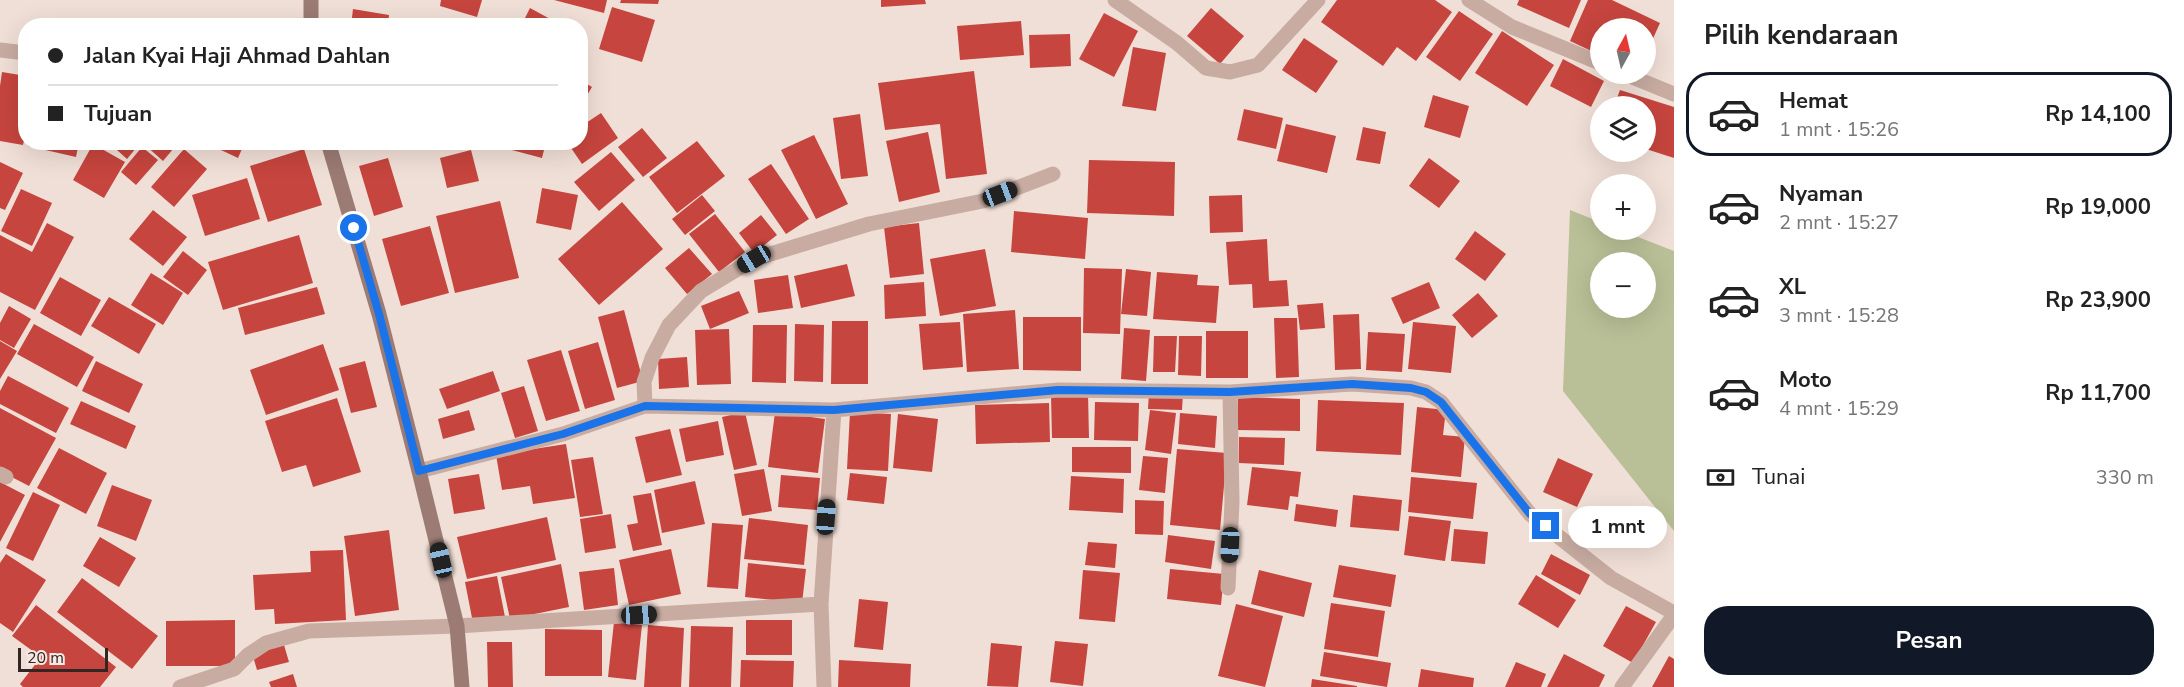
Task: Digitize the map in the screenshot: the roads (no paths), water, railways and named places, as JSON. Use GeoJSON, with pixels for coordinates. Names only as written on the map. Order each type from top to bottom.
{"type":"FeatureCollection","features":[{"type":"Feature","properties":{"kind":"main road"},"geometry":{"type":"LineString","coordinates":[[311,0],[311,18]]}},
{"type":"Feature","properties":{"kind":"main road"},"geometry":{"type":"LineString","coordinates":[[330,150],[379,314],[457,626],[462,687]]}},
{"type":"Feature","properties":{"kind":"street"},"geometry":{"type":"LineString","coordinates":[[1115,0],[1177,43],[1206,68],[1230,72],[1258,65],[1318,0]]}},
{"type":"Feature","properties":{"kind":"street"},"geometry":{"type":"LineString","coordinates":[[1469,0],[1512,27],[1590,59]]}},
{"type":"Feature","properties":{"kind":"street"},"geometry":{"type":"LineString","coordinates":[[0,50],[18,52]]}},
{"type":"Feature","properties":{"kind":"street"},"geometry":{"type":"LineString","coordinates":[[1650,84],[1674,94]]}},
{"type":"Feature","properties":{"kind":"street"},"geometry":{"type":"LineString","coordinates":[[645,406],[644,382],[652,358],[669,325],[701,291],[754,259],[869,225],[983,201],[1053,174]]}},
{"type":"Feature","properties":{"kind":"street"},"geometry":{"type":"LineString","coordinates":[[419,471],[563,434],[645,406],[834,410],[1058,390],[1230,392],[1352,384],[1411,388],[1426,392],[1441,402],[1530,514],[1611,578],[1674,614],[1622,687]]}},
{"type":"Feature","properties":{"kind":"street"},"geometry":{"type":"LineString","coordinates":[[1228,588],[1232,502],[1230,392]]}},
{"type":"Feature","properties":{"kind":"street"},"geometry":{"type":"LineString","coordinates":[[824,687],[820,604],[834,410]]}},
{"type":"Feature","properties":{"kind":"street"},"geometry":{"type":"LineString","coordinates":[[180,687],[234,669],[248,655],[266,643],[309,631],[457,626],[820,604]]}}]}
